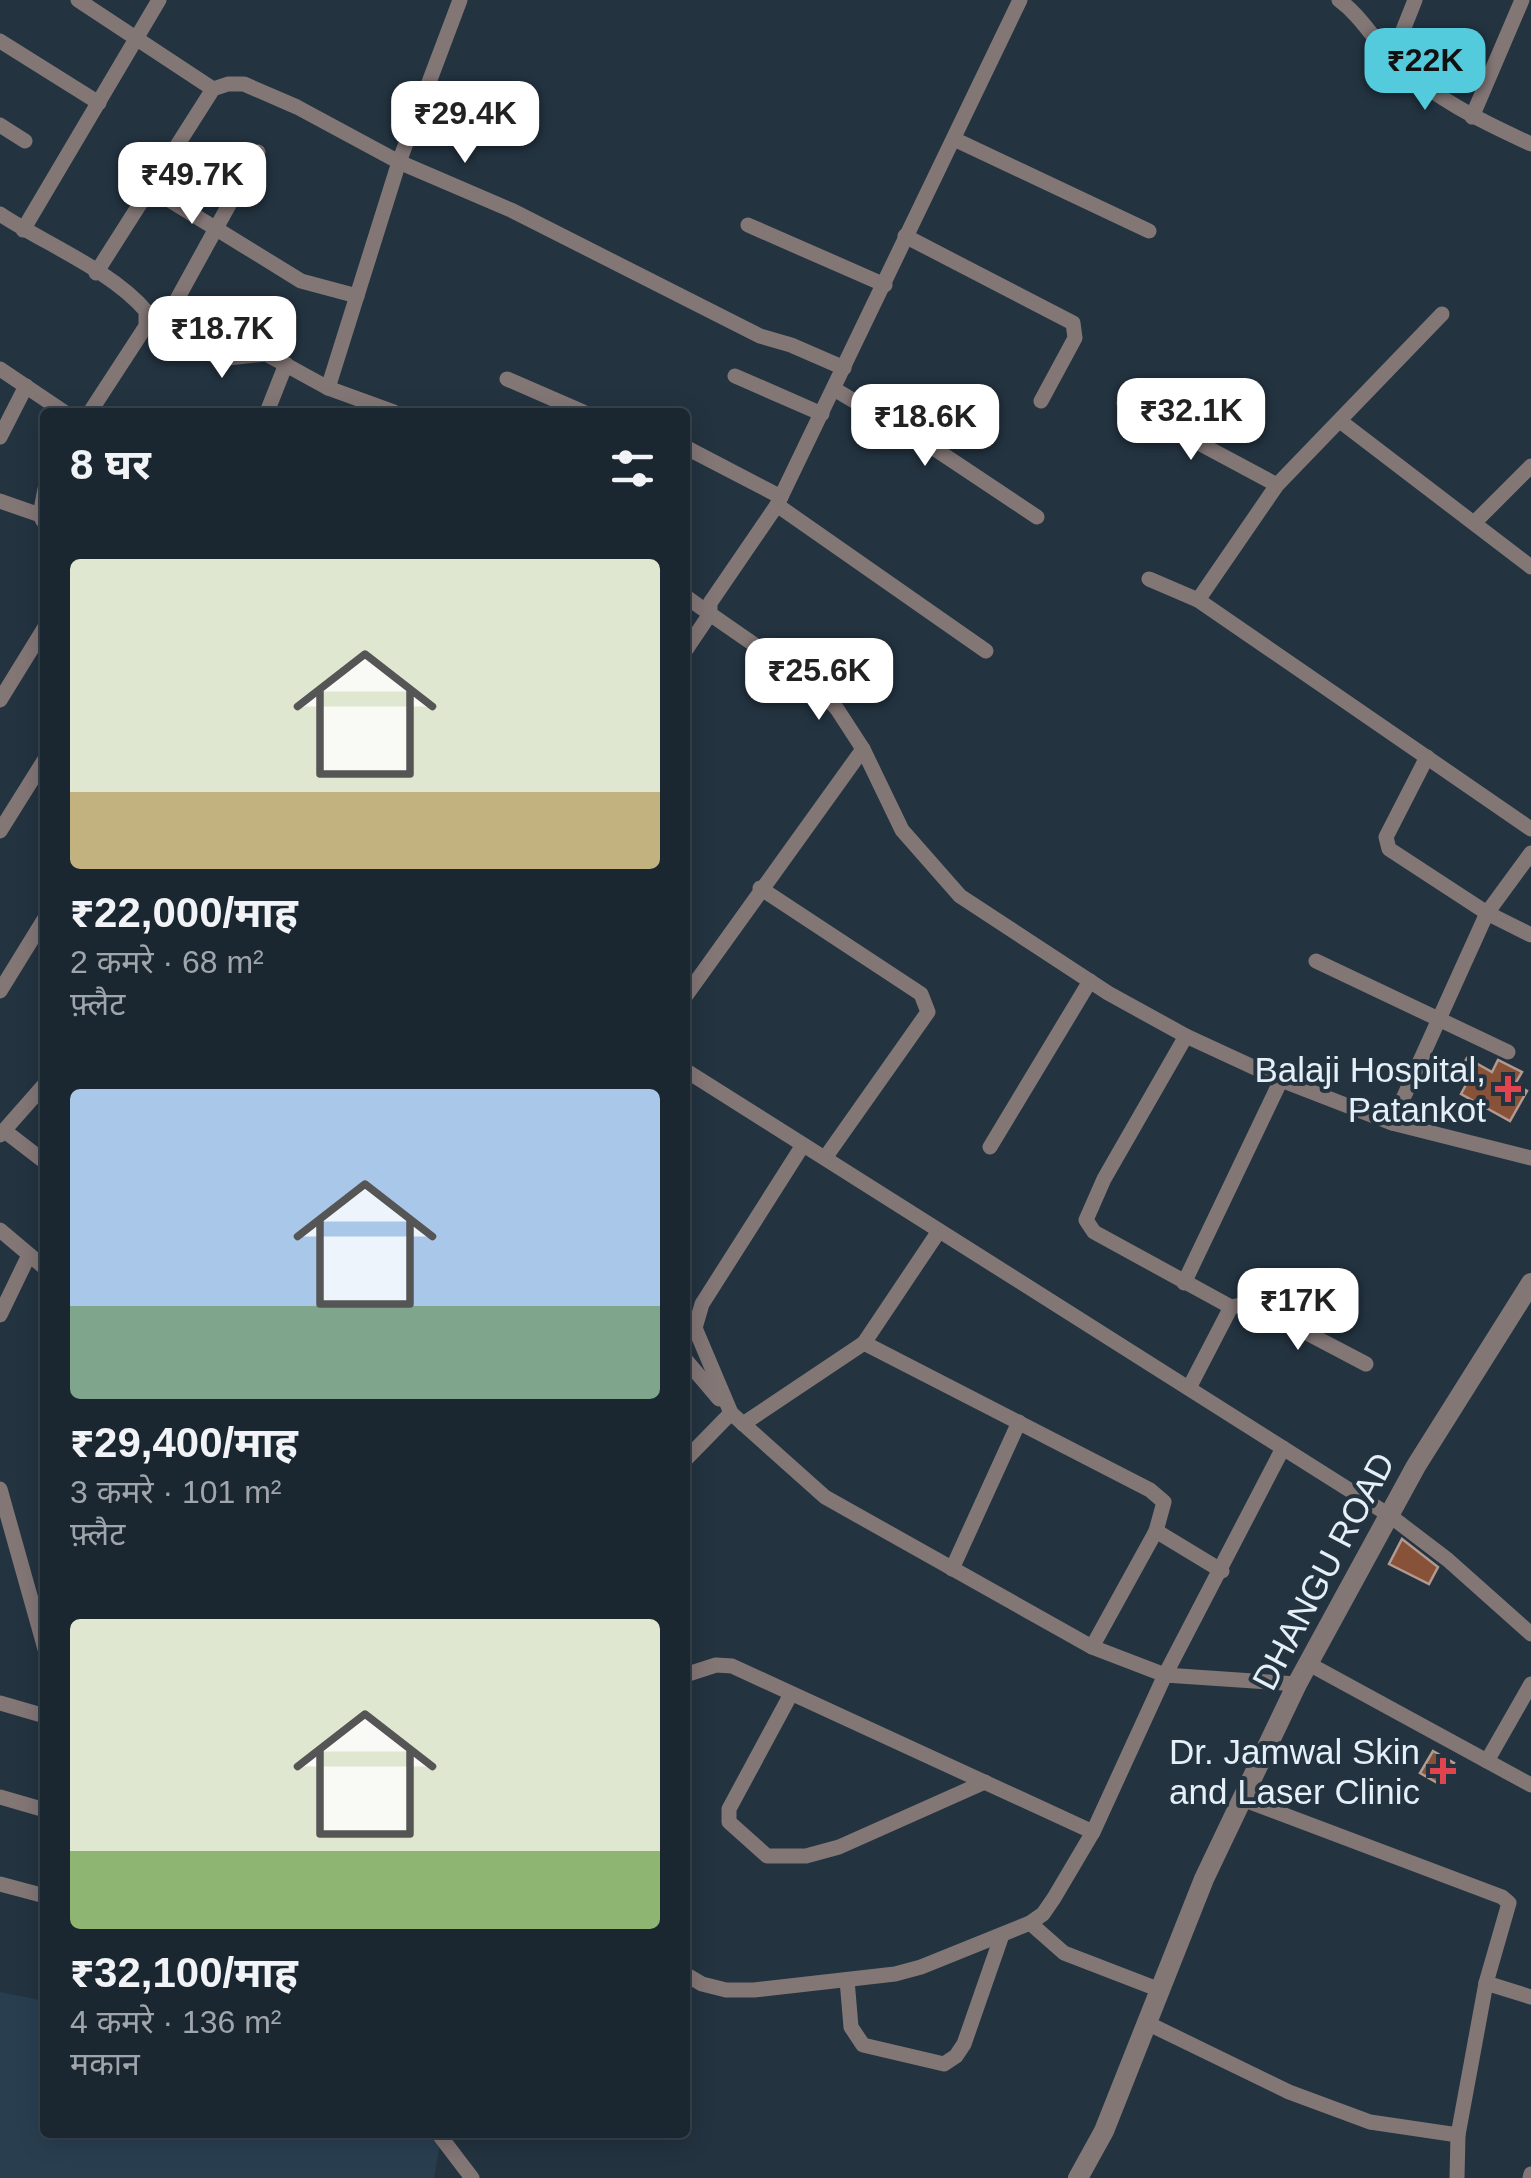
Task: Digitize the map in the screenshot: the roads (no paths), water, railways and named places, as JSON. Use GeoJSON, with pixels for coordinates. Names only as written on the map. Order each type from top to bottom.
{"type":"FeatureCollection","features":[{"type":"Feature","properties":{"kind":"street"},"geometry":{"type":"LineString","coordinates":[[78,0],[213,90]]}},
{"type":"Feature","properties":{"kind":"street"},"geometry":{"type":"LineString","coordinates":[[23,230],[159,0]]}},
{"type":"Feature","properties":{"kind":"street"},"geometry":{"type":"LineString","coordinates":[[328,388],[399,162],[459,4],[440,0]]}},
{"type":"Feature","properties":{"kind":"street"},"geometry":{"type":"LineString","coordinates":[[690,643],[710,614],[710,603],[779,501],[905,236],[956,140],[1020,0]]}},
{"type":"Feature","properties":{"kind":"street"},"geometry":{"type":"LineString","coordinates":[[1339,0],[1356,14],[1392,58],[1472,117],[1531,144]]}},
{"type":"Feature","properties":{"kind":"street"},"geometry":{"type":"LineString","coordinates":[[1392,58],[1415,0]]}},
{"type":"Feature","properties":{"kind":"street"},"geometry":{"type":"LineString","coordinates":[[1472,117],[1521,0],[1531,6]]}},
{"type":"Feature","properties":{"kind":"street"},"geometry":{"type":"LineString","coordinates":[[0,41],[99,103]]}},
{"type":"Feature","properties":{"kind":"street"},"geometry":{"type":"LineString","coordinates":[[96,272],[213,90],[228,84],[244,84],[297,106],[399,162],[514,212],[760,336],[844,368]]}},
{"type":"Feature","properties":{"kind":"street"},"geometry":{"type":"LineString","coordinates":[[0,125],[25,141]]}},
{"type":"Feature","properties":{"kind":"street"},"geometry":{"type":"LineString","coordinates":[[956,140],[1150,230]]}},
{"type":"Feature","properties":{"kind":"street"},"geometry":{"type":"LineString","coordinates":[[164,324],[258,152]]}},
{"type":"Feature","properties":{"kind":"street"},"geometry":{"type":"LineString","coordinates":[[150,188],[301,281],[357,296]]}},
{"type":"Feature","properties":{"kind":"street"},"geometry":{"type":"LineString","coordinates":[[0,214],[96,272],[164,324],[219,358],[260,353],[328,388],[383,408]]}},
{"type":"Feature","properties":{"kind":"street"},"geometry":{"type":"LineString","coordinates":[[748,225],[885,284]]}},
{"type":"Feature","properties":{"kind":"street"},"geometry":{"type":"LineString","coordinates":[[905,236],[1073,323],[1075,338],[1042,400]]}},
{"type":"Feature","properties":{"kind":"street"},"geometry":{"type":"LineString","coordinates":[[95,408],[146,326],[146,310]]}},
{"type":"Feature","properties":{"kind":"street"},"geometry":{"type":"LineString","coordinates":[[1198,600],[1277,485],[1442,314]]}},
{"type":"Feature","properties":{"kind":"street"},"geometry":{"type":"LineString","coordinates":[[270,408],[286,364]]}},
{"type":"Feature","properties":{"kind":"street"},"geometry":{"type":"LineString","coordinates":[[0,369],[58,408]]}},
{"type":"Feature","properties":{"kind":"street"},"geometry":{"type":"LineString","coordinates":[[736,376],[822,414]]}},
{"type":"Feature","properties":{"kind":"street"},"geometry":{"type":"LineString","coordinates":[[507,379],[574,408]]}},
{"type":"Feature","properties":{"kind":"street"},"geometry":{"type":"LineString","coordinates":[[0,437],[26,386]]}},
{"type":"Feature","properties":{"kind":"street"},"geometry":{"type":"LineString","coordinates":[[834,389],[1037,516]]}},
{"type":"Feature","properties":{"kind":"street"},"geometry":{"type":"LineString","coordinates":[[1124,403],[1277,485]]}},
{"type":"Feature","properties":{"kind":"street"},"geometry":{"type":"LineString","coordinates":[[1340,421],[1531,567]]}},
{"type":"Feature","properties":{"kind":"street"},"geometry":{"type":"LineString","coordinates":[[690,450],[779,501],[986,651]]}},
{"type":"Feature","properties":{"kind":"street"},"geometry":{"type":"LineString","coordinates":[[1475,522],[1531,466]]}},
{"type":"Feature","properties":{"kind":"street"},"geometry":{"type":"LineString","coordinates":[[0,501],[40,519]]}},
{"type":"Feature","properties":{"kind":"street"},"geometry":{"type":"LineString","coordinates":[[1148,578],[1198,600],[1531,828]]}},
{"type":"Feature","properties":{"kind":"street"},"geometry":{"type":"LineString","coordinates":[[690,600],[821,691],[863,749],[902,830],[960,896],[1090,981],[1186,1036],[1281,1080],[1392,1123],[1531,1158]]}},
{"type":"Feature","properties":{"kind":"street"},"geometry":{"type":"LineString","coordinates":[[0,700],[40,635]]}},
{"type":"Feature","properties":{"kind":"street"},"geometry":{"type":"LineString","coordinates":[[690,990],[863,749]]}},
{"type":"Feature","properties":{"kind":"street"},"geometry":{"type":"LineString","coordinates":[[1428,757],[1386,843],[1389,849],[1531,936]]}},
{"type":"Feature","properties":{"kind":"street"},"geometry":{"type":"LineString","coordinates":[[0,831],[40,773]]}},
{"type":"Feature","properties":{"kind":"street"},"geometry":{"type":"LineString","coordinates":[[1392,1123],[1487,912],[1531,853]]}},
{"type":"Feature","properties":{"kind":"street"},"geometry":{"type":"LineString","coordinates":[[760,888],[922,994],[928,1006],[928,1012],[825,1158]]}},
{"type":"Feature","properties":{"kind":"street"},"geometry":{"type":"LineString","coordinates":[[0,990],[40,926]]}},
{"type":"Feature","properties":{"kind":"street"},"geometry":{"type":"LineString","coordinates":[[1316,961],[1508,1052]]}},
{"type":"Feature","properties":{"kind":"street"},"geometry":{"type":"LineString","coordinates":[[990,1146],[1090,981]]}},
{"type":"Feature","properties":{"kind":"street"},"geometry":{"type":"LineString","coordinates":[[1186,1036],[1104,1179],[1086,1220],[1094,1232],[1184,1284],[1232,1306],[1250,1304],[1366,1364]]}},
{"type":"Feature","properties":{"kind":"street"},"geometry":{"type":"LineString","coordinates":[[690,1073],[1389,1515],[1448,1560],[1531,1634]]}},
{"type":"Feature","properties":{"kind":"street"},"geometry":{"type":"LineString","coordinates":[[1184,1284],[1281,1080]]}},
{"type":"Feature","properties":{"kind":"street"},"geometry":{"type":"LineString","coordinates":[[40,1090],[3,1134],[40,1159]]}},
{"type":"Feature","properties":{"kind":"street"},"geometry":{"type":"LineString","coordinates":[[737,1418],[695,1328],[695,1320],[804,1145]]}},
{"type":"Feature","properties":{"kind":"street"},"geometry":{"type":"LineString","coordinates":[[0,1230],[40,1264]]}},
{"type":"Feature","properties":{"kind":"street"},"geometry":{"type":"LineString","coordinates":[[690,1456],[737,1418],[864,1343],[940,1230]]}},
{"type":"Feature","properties":{"kind":"street"},"geometry":{"type":"LineString","coordinates":[[0,1315],[30,1255]]}},
{"type":"Feature","properties":{"kind":"street","name":"DHANGU ROAD"},"geometry":{"type":"LineString","coordinates":[[1078,2178],[1104,2131],[1204,1880],[1297,1684],[1416,1466],[1531,1283]]}},
{"type":"Feature","properties":{"kind":"street"},"geometry":{"type":"LineString","coordinates":[[1189,1388],[1232,1306]]}},
{"type":"Feature","properties":{"kind":"street"},"geometry":{"type":"LineString","coordinates":[[864,1343],[1160,1496],[1164,1506],[1156,1532],[1092,1648]]}},
{"type":"Feature","properties":{"kind":"street"},"geometry":{"type":"LineString","coordinates":[[690,1365],[737,1418],[824,1496],[1092,1648],[1166,1675],[1297,1684]]}},
{"type":"Feature","properties":{"kind":"street"},"geometry":{"type":"LineString","coordinates":[[952,1569],[1019,1422]]}},
{"type":"Feature","properties":{"kind":"street"},"geometry":{"type":"LineString","coordinates":[[690,1977],[726,1990],[754,1990],[922,1968],[1030,1924],[1043,1914],[1093,1832],[1166,1675],[1284,1448]]}},
{"type":"Feature","properties":{"kind":"street"},"geometry":{"type":"LineString","coordinates":[[0,1489],[40,1631]]}},
{"type":"Feature","properties":{"kind":"street"},"geometry":{"type":"LineString","coordinates":[[1156,1532],[1222,1571]]}},
{"type":"Feature","properties":{"kind":"street"},"geometry":{"type":"LineString","coordinates":[[1308,1664],[1531,1785]]}},
{"type":"Feature","properties":{"kind":"street"},"geometry":{"type":"LineString","coordinates":[[690,1674],[716,1665],[732,1666],[1093,1832]]}},
{"type":"Feature","properties":{"kind":"street"},"geometry":{"type":"LineString","coordinates":[[1487,1761],[1531,1684]]}},
{"type":"Feature","properties":{"kind":"street"},"geometry":{"type":"LineString","coordinates":[[792,1694],[729,1809],[728,1822],[768,1856],[806,1856],[840,1847],[985,1782]]}},
{"type":"Feature","properties":{"kind":"street"},"geometry":{"type":"LineString","coordinates":[[0,1702],[40,1714]]}},
{"type":"Feature","properties":{"kind":"street"},"geometry":{"type":"LineString","coordinates":[[0,1797],[40,1809]]}},
{"type":"Feature","properties":{"kind":"street"},"geometry":{"type":"LineString","coordinates":[[1242,1800],[1507,1900],[1509,1908],[1486,1984],[1458,2135],[1457,2178]]}},
{"type":"Feature","properties":{"kind":"street"},"geometry":{"type":"LineString","coordinates":[[0,1884],[40,1895]]}},
{"type":"Feature","properties":{"kind":"street"},"geometry":{"type":"LineString","coordinates":[[1030,1924],[1064,1953],[1160,1990]]}},
{"type":"Feature","properties":{"kind":"street"},"geometry":{"type":"LineString","coordinates":[[847,1980],[851,2028],[863,2045],[944,2064],[964,2044],[1002,1935]]}},
{"type":"Feature","properties":{"kind":"street"},"geometry":{"type":"LineString","coordinates":[[1486,1984],[1531,1996]]}},
{"type":"Feature","properties":{"kind":"street"},"geometry":{"type":"LineString","coordinates":[[1147,2023],[1290,2092],[1370,2122],[1458,2135]]}},
{"type":"Feature","properties":{"kind":"street"},"geometry":{"type":"LineString","coordinates":[[442,2138],[472,2178]]}},
{"type":"Feature","properties":{"kind":"place","name":"Balaji Hospital, Patankot"},"geometry":{"type":"Point","coordinates":[1508,1089]}},
{"type":"Feature","properties":{"kind":"place","name":"Dr. Jamwal Skin and Laser Clinic"},"geometry":{"type":"Point","coordinates":[1443,1771]}}]}
